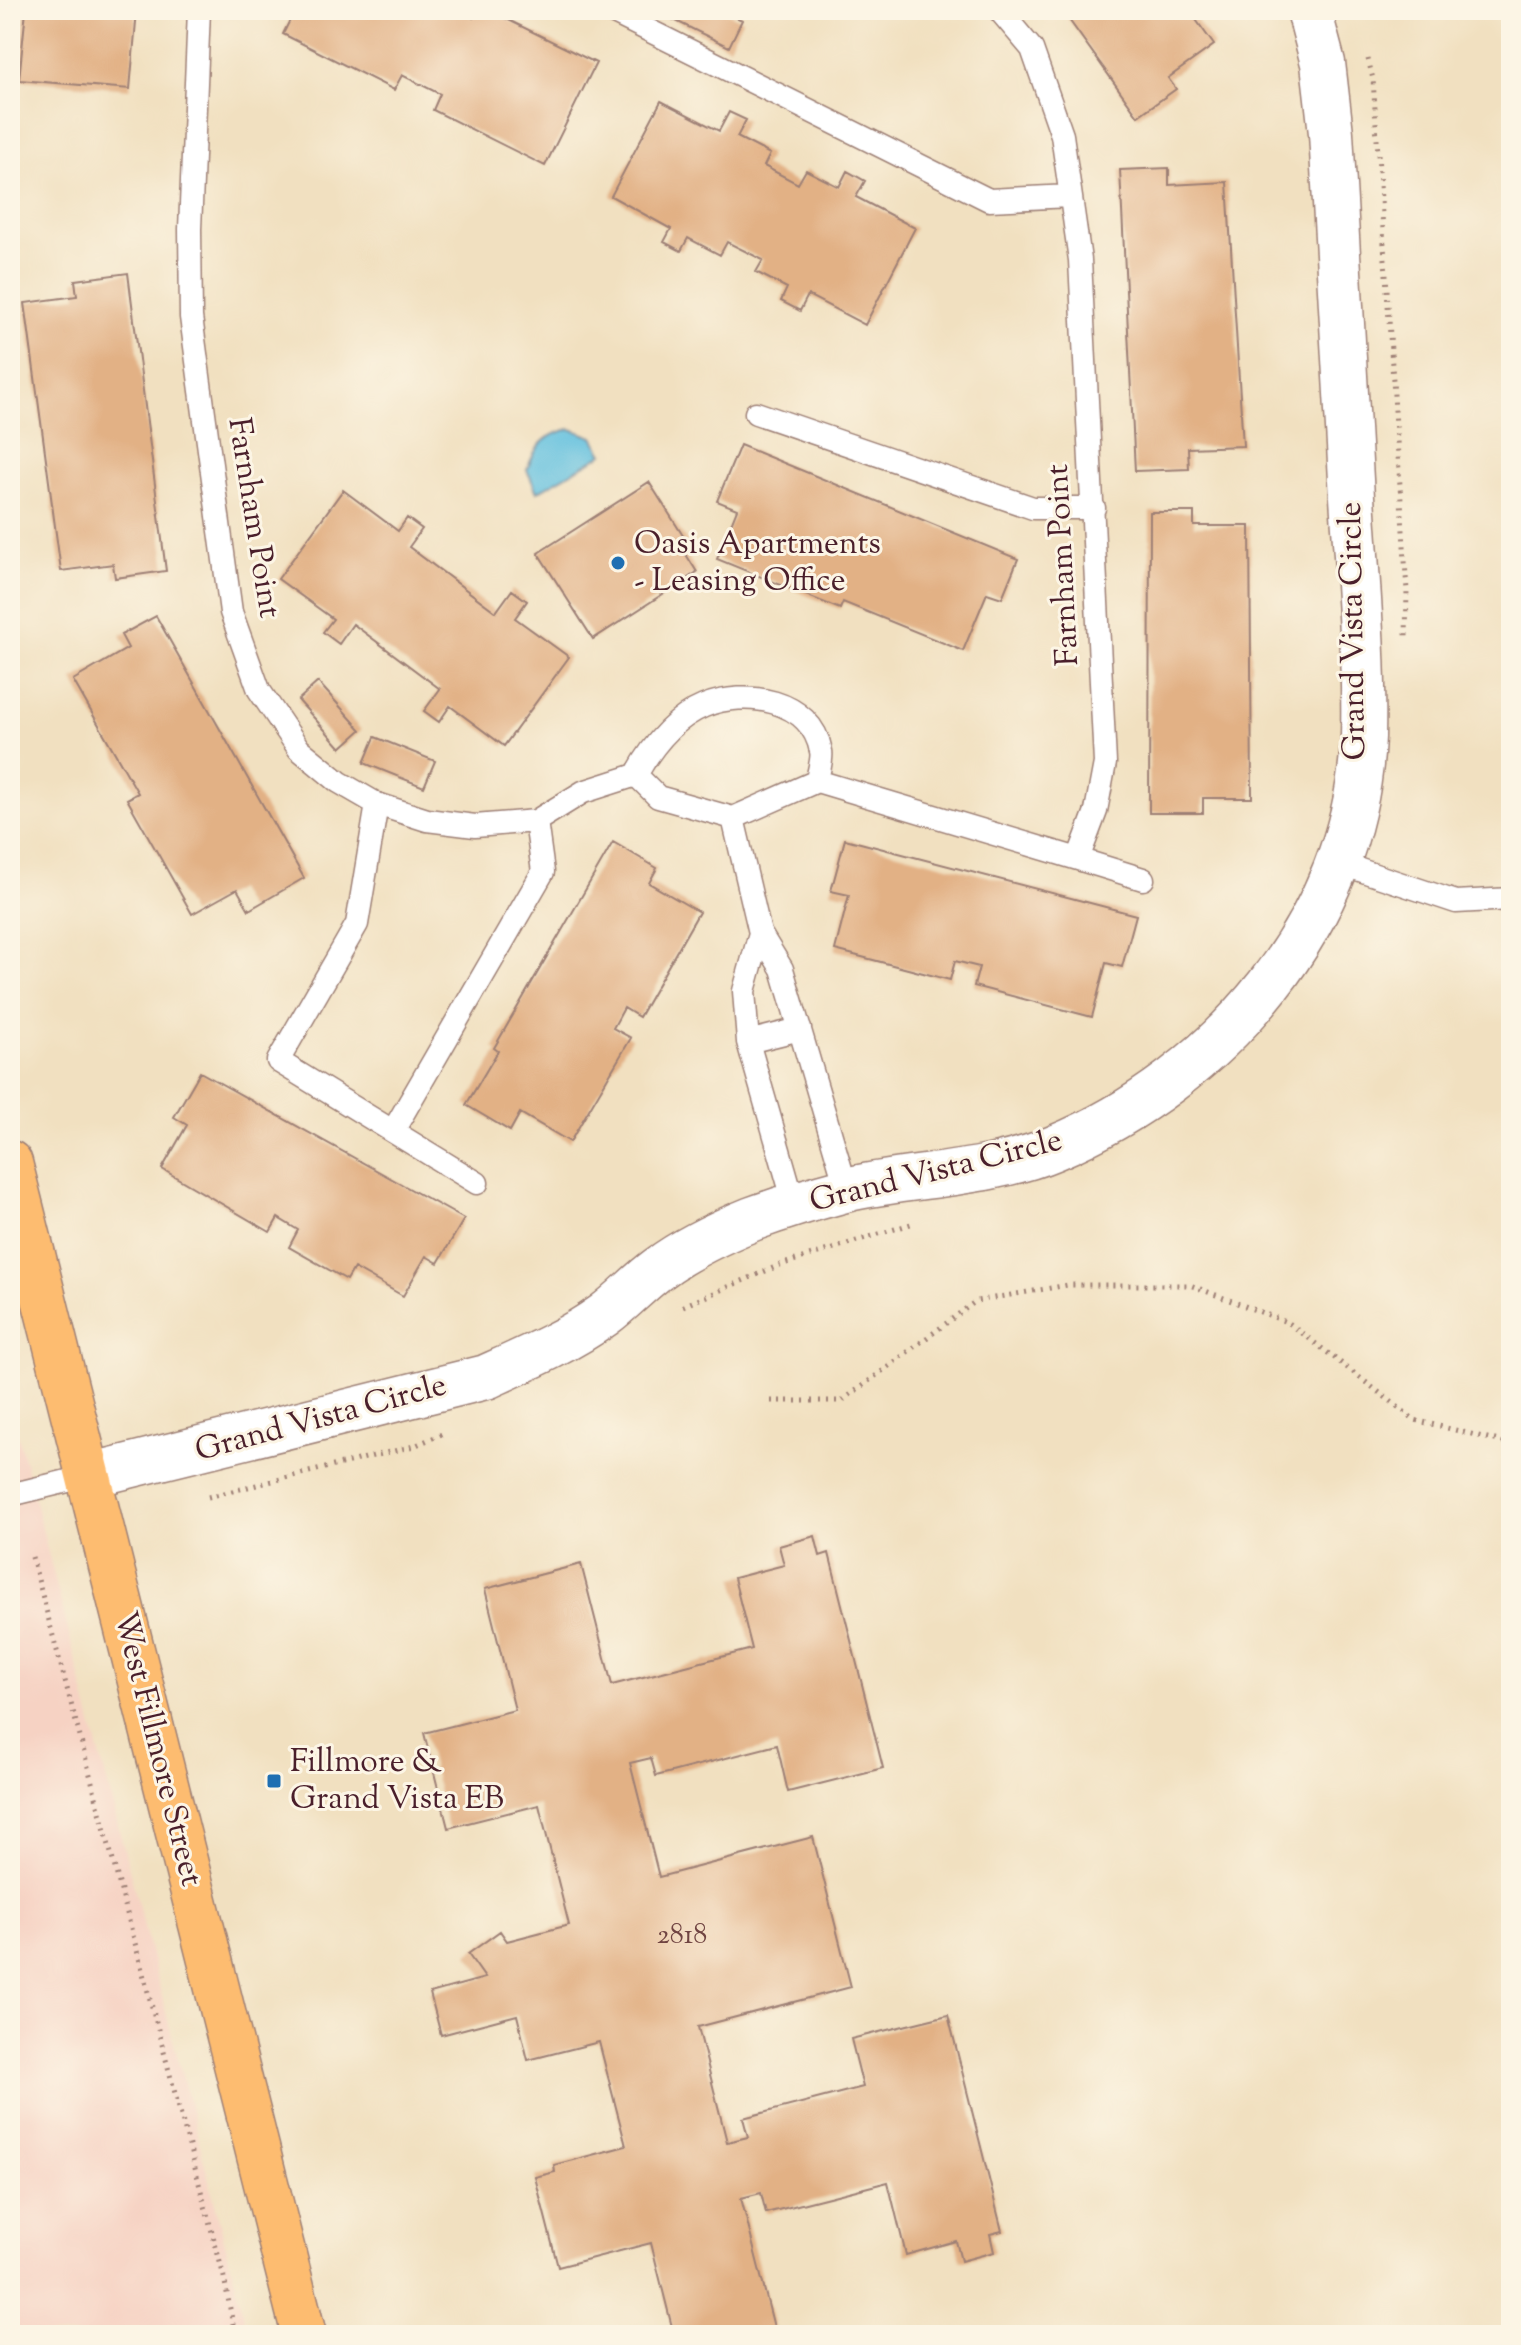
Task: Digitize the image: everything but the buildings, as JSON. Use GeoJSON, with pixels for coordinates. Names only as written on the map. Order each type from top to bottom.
{"type":"FeatureCollection","features":[{"type":"Feature","properties":{"kind":"main road","name":"West Fillmore Street"},"geometry":{"type":"LineString","coordinates":[[10,1163],[295,2334]]}},
{"type":"Feature","properties":{"kind":"street","name":"Grand Vista Circle"},"geometry":{"type":"LineString","coordinates":[[88,1476],[191,1453],[486,1377],[546,1349],[603,1316],[658,1268],[752,1219],[847,1190],[942,1177],[1051,1150],[1157,1093],[1208,1053],[1251,1009],[1302,933],[1336,862],[1353,808],[1363,740],[1361,651],[1331,133],[1317,12]]}},
{"type":"Feature","properties":{"kind":"lane","name":"Farnham Point"},"geometry":{"type":"LineString","coordinates":[[199,10],[190,229],[191,317],[231,612],[259,690],[299,749],[339,782],[377,804],[427,820],[475,826],[536,821],[583,792],[636,775]]}},
{"type":"Feature","properties":{"kind":"lane"},"geometry":{"type":"LineString","coordinates":[[608,10],[989,200],[1070,196]]}},
{"type":"Feature","properties":{"kind":"lane","name":"Farnham Point"},"geometry":{"type":"LineString","coordinates":[[999,10],[1032,49],[1062,135],[1080,260],[1105,763],[1096,811],[1078,859]]}},
{"type":"Feature","properties":{"kind":"lane"},"geometry":{"type":"LineString","coordinates":[[756,413],[1033,508],[1094,508]]}},
{"type":"Feature","properties":{"kind":"lane"},"geometry":{"type":"LineString","coordinates":[[817,781],[822,752],[812,728],[793,709],[765,700],[733,698],[703,706],[673,726],[650,748],[636,775],[658,797],[733,818],[817,781],[1143,879]]}},
{"type":"Feature","properties":{"kind":"lane"},"geometry":{"type":"LineString","coordinates":[[377,804],[357,924],[278,1061],[477,1183]]}},
{"type":"Feature","properties":{"kind":"lane"},"geometry":{"type":"LineString","coordinates":[[733,818],[760,933],[782,969],[847,1190]]}},
{"type":"Feature","properties":{"kind":"lane"},"geometry":{"type":"LineString","coordinates":[[393,1131],[543,872],[536,821]]}},
{"type":"Feature","properties":{"kind":"lane"},"geometry":{"type":"LineString","coordinates":[[1336,862],[1456,902],[1511,899]]}},
{"type":"Feature","properties":{"kind":"lane"},"geometry":{"type":"LineString","coordinates":[[760,933],[744,991],[748,1042],[795,1206]]}},
{"type":"Feature","properties":{"kind":"lane"},"geometry":{"type":"LineString","coordinates":[[748,1042],[800,1029]]}},
{"type":"Feature","properties":{"kind":"lane"},"geometry":{"type":"LineString","coordinates":[[10,1495],[88,1476]]}},
{"type":"Feature","properties":{"kind":"path"},"geometry":{"type":"LineString","coordinates":[[1365,51],[1373,79],[1407,591],[1406,638]]}},
{"type":"Feature","properties":{"kind":"path"},"geometry":{"type":"LineString","coordinates":[[681,1307],[780,1265],[925,1221]]}},
{"type":"Feature","properties":{"kind":"path"},"geometry":{"type":"LineString","coordinates":[[771,1401],[842,1401],[976,1301],[1068,1285],[1190,1285],[1289,1323],[1415,1420],[1511,1444]]}},
{"type":"Feature","properties":{"kind":"path"},"geometry":{"type":"LineString","coordinates":[[208,1497],[414,1446],[455,1428]]}},
{"type":"Feature","properties":{"kind":"path"},"geometry":{"type":"LineString","coordinates":[[32,1557],[224,2277],[235,2335]]}},
{"type":"Feature","properties":{"kind":"shaded area"},"geometry":{"type":"Polygon","coordinates":[[[10,1404],[235,2282],[248,2335],[10,2335],[10,1404]]]}},
{"type":"Feature","properties":{"kind":"water"},"geometry":{"type":"Polygon","coordinates":[[[571,429],[593,437],[603,454],[537,492],[527,470],[534,454],[548,438],[571,429]]]}},
{"type":"Feature","properties":{"kind":"place","name":"Oasis Apartments - Leasing Office"},"geometry":{"type":"Point","coordinates":[618,563]}},
{"type":"Feature","properties":{"kind":"place","name":"Fillmore & Grand Vista EB"},"geometry":{"type":"Point","coordinates":[274,1781]}}]}
